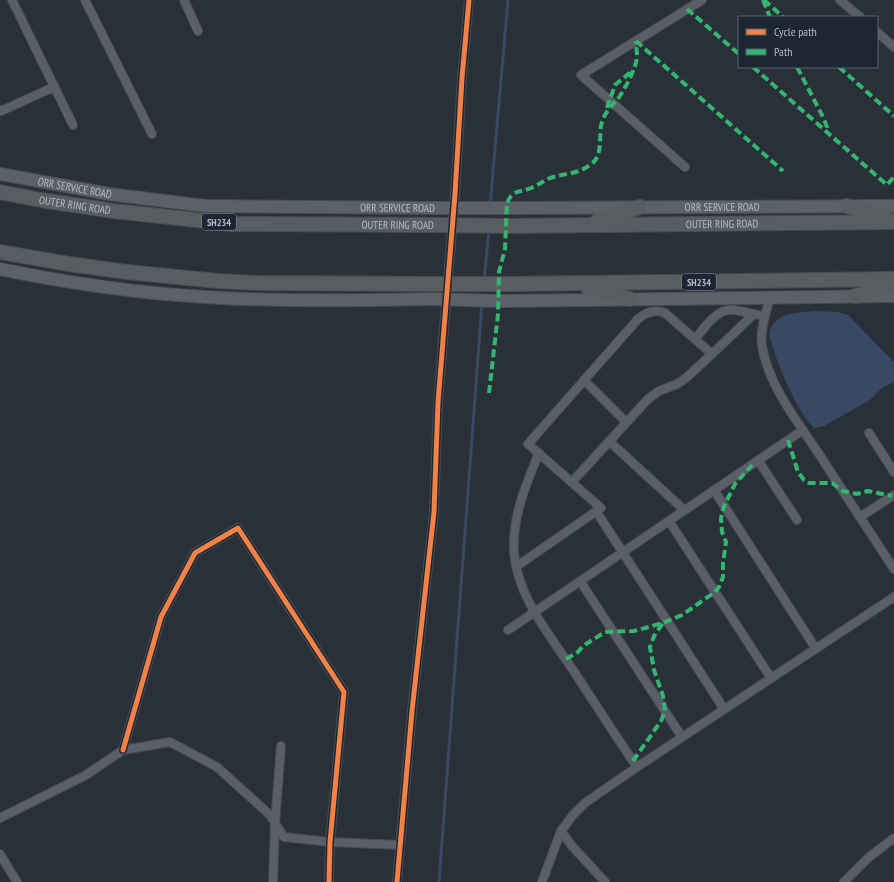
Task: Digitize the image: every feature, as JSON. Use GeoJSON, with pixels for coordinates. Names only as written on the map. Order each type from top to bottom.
{"type":"FeatureCollection","features":[{"type":"Feature","properties":{"kind":"highway","name":"OUTER RING ROAD"},"geometry":{"type":"LineString","coordinates":[[0,192],[114,211],[232,224],[508,226],[894,220]]}},
{"type":"Feature","properties":{"kind":"highway"},"geometry":{"type":"LineString","coordinates":[[847,206],[894,220]]}},
{"type":"Feature","properties":{"kind":"highway"},"geometry":{"type":"LineString","coordinates":[[582,225],[640,207]]}},
{"type":"Feature","properties":{"kind":"highway","name":"SH234"},"geometry":{"type":"LineString","coordinates":[[0,252],[76,265],[218,281],[258,283],[569,284],[894,279]]}},
{"type":"Feature","properties":{"kind":"highway"},"geometry":{"type":"LineString","coordinates":[[569,284],[630,299]]}},
{"type":"Feature","properties":{"kind":"highway"},"geometry":{"type":"LineString","coordinates":[[855,296],[894,286]]}},
{"type":"Feature","properties":{"kind":"main road","name":"ORR SERVICE ROAD"},"geometry":{"type":"LineString","coordinates":[[0,174],[109,194],[205,206],[437,208],[894,206]]}},
{"type":"Feature","properties":{"kind":"main road"},"geometry":{"type":"LineString","coordinates":[[0,269],[110,288],[206,297],[290,300],[501,301],[894,296]]}},
{"type":"Feature","properties":{"kind":"street"},"geometry":{"type":"LineString","coordinates":[[12,0],[73,125]]}},
{"type":"Feature","properties":{"kind":"street"},"geometry":{"type":"LineString","coordinates":[[85,0],[152,134]]}},
{"type":"Feature","properties":{"kind":"street"},"geometry":{"type":"LineString","coordinates":[[184,0],[198,31]]}},
{"type":"Feature","properties":{"kind":"street"},"geometry":{"type":"LineString","coordinates":[[397,882],[412,711],[434,512],[438,402],[456,194],[462,78],[469,0]]}},
{"type":"Feature","properties":{"kind":"street"},"geometry":{"type":"LineString","coordinates":[[685,167],[581,75],[702,0]]}},
{"type":"Feature","properties":{"kind":"street"},"geometry":{"type":"LineString","coordinates":[[840,0],[859,16]]}},
{"type":"Feature","properties":{"kind":"street"},"geometry":{"type":"LineString","coordinates":[[878,33],[894,46]]}},
{"type":"Feature","properties":{"kind":"street"},"geometry":{"type":"LineString","coordinates":[[0,110],[1,111],[54,87]]}},
{"type":"Feature","properties":{"kind":"street"},"geometry":{"type":"LineString","coordinates":[[770,297],[762,333],[762,344],[768,369],[781,395],[803,430],[894,569]]}},
{"type":"Feature","properties":{"kind":"street"},"geometry":{"type":"LineString","coordinates":[[695,339],[715,316],[721,312],[733,310],[765,316]]}},
{"type":"Feature","properties":{"kind":"street"},"geometry":{"type":"LineString","coordinates":[[517,566],[602,508],[528,444],[638,319],[648,312],[655,311],[665,313],[712,354]]}},
{"type":"Feature","properties":{"kind":"street"},"geometry":{"type":"LineString","coordinates":[[572,482],[648,399],[659,391],[677,384],[712,354],[754,314]]}},
{"type":"Feature","properties":{"kind":"street"},"geometry":{"type":"LineString","coordinates":[[584,380],[626,422]]}},
{"type":"Feature","properties":{"kind":"street"},"geometry":{"type":"LineString","coordinates":[[508,630],[803,430]]}},
{"type":"Feature","properties":{"kind":"street"},"geometry":{"type":"LineString","coordinates":[[869,434],[894,472]]}},
{"type":"Feature","properties":{"kind":"street"},"geometry":{"type":"LineString","coordinates":[[609,441],[684,510]]}},
{"type":"Feature","properties":{"kind":"street"},"geometry":{"type":"LineString","coordinates":[[539,453],[524,491],[517,520],[514,552],[517,566],[528,600],[534,612],[636,767]]}},
{"type":"Feature","properties":{"kind":"street"},"geometry":{"type":"LineString","coordinates":[[758,460],[797,520]]}},
{"type":"Feature","properties":{"kind":"street"},"geometry":{"type":"LineString","coordinates":[[714,490],[816,649]]}},
{"type":"Feature","properties":{"kind":"street"},"geometry":{"type":"LineString","coordinates":[[860,517],[894,495]]}},
{"type":"Feature","properties":{"kind":"street"},"geometry":{"type":"LineString","coordinates":[[596,511],[724,709]]}},
{"type":"Feature","properties":{"kind":"street"},"geometry":{"type":"LineString","coordinates":[[669,521],[771,678]]}},
{"type":"Feature","properties":{"kind":"street"},"geometry":{"type":"LineString","coordinates":[[123,750],[160,617],[196,553],[238,528],[344,692],[330,842],[329,882]]}},
{"type":"Feature","properties":{"kind":"street"},"geometry":{"type":"LineString","coordinates":[[580,581],[682,737]]}},
{"type":"Feature","properties":{"kind":"street"},"geometry":{"type":"LineString","coordinates":[[542,882],[561,831],[573,814],[586,803],[636,767],[894,597]]}},
{"type":"Feature","properties":{"kind":"street"},"geometry":{"type":"LineString","coordinates":[[0,818],[86,775],[123,750],[170,742],[217,768],[270,815],[284,837],[330,842],[400,844]]}},
{"type":"Feature","properties":{"kind":"street"},"geometry":{"type":"LineString","coordinates":[[273,882],[275,822],[281,746]]}},
{"type":"Feature","properties":{"kind":"street"},"geometry":{"type":"LineString","coordinates":[[561,831],[572,846],[605,882]]}},
{"type":"Feature","properties":{"kind":"street"},"geometry":{"type":"LineString","coordinates":[[844,882],[868,858],[894,838]]}},
{"type":"Feature","properties":{"kind":"street"},"geometry":{"type":"LineString","coordinates":[[0,854],[17,882]]}},
{"type":"Feature","properties":{"kind":"water"},"geometry":{"type":"Polygon","coordinates":[[[814,311],[838,312],[848,315],[894,362],[894,382],[882,388],[870,400],[824,426],[815,428],[802,412],[788,386],[776,358],[770,334],[772,326],[780,318],[791,314],[814,311]]]}},
{"type":"Feature","properties":{"kind":"waterway"},"geometry":{"type":"LineString","coordinates":[[490,206],[508,0]]}},
{"type":"Feature","properties":{"kind":"waterway"},"geometry":{"type":"LineString","coordinates":[[484,280],[489,230]]}},
{"type":"Feature","properties":{"kind":"waterway"},"geometry":{"type":"LineString","coordinates":[[439,882],[482,303]]}},
{"type":"Feature","properties":{"kind":"marked path"},"geometry":{"type":"LineString","coordinates":[[763,0],[770,16]]}},
{"type":"Feature","properties":{"kind":"marked path"},"geometry":{"type":"LineString","coordinates":[[764,0],[782,16]]}},
{"type":"Feature","properties":{"kind":"marked path"},"geometry":{"type":"LineString","coordinates":[[687,9],[738,53]]}},
{"type":"Feature","properties":{"kind":"marked path"},"geometry":{"type":"LineString","coordinates":[[636,41],[783,171]]}},
{"type":"Feature","properties":{"kind":"marked path"},"geometry":{"type":"LineString","coordinates":[[489,393],[498,314],[499,272],[505,249],[507,203],[514,193],[531,188],[555,176],[580,171],[594,162],[599,153],[603,118],[623,91],[635,66],[637,56],[636,41]]}},
{"type":"Feature","properties":{"kind":"marked path"},"geometry":{"type":"LineString","coordinates":[[754,68],[887,185],[894,177]]}},
{"type":"Feature","properties":{"kind":"marked path"},"geometry":{"type":"LineString","coordinates":[[798,68],[823,117],[827,127],[827,132]]}},
{"type":"Feature","properties":{"kind":"marked path"},"geometry":{"type":"LineString","coordinates":[[840,68],[894,116]]}},
{"type":"Feature","properties":{"kind":"marked path"},"geometry":{"type":"LineString","coordinates":[[607,108],[615,85],[632,71]]}},
{"type":"Feature","properties":{"kind":"marked path"},"geometry":{"type":"LineString","coordinates":[[788,440],[798,472],[804,480],[809,483],[832,483],[843,491],[857,494],[868,491],[892,496]]}},
{"type":"Feature","properties":{"kind":"marked path"},"geometry":{"type":"LineString","coordinates":[[566,659],[605,632],[634,631],[663,623],[682,615],[715,592],[723,577],[726,542],[722,532],[721,518],[724,506],[735,484],[752,465]]}},
{"type":"Feature","properties":{"kind":"marked path"},"geometry":{"type":"LineString","coordinates":[[633,761],[661,721],[665,711],[663,696],[654,670],[650,647],[654,636],[663,623]]}},
{"type":"Feature","properties":{"kind":"cycle path"},"geometry":{"type":"LineString","coordinates":[[397,882],[412,711],[434,512],[438,402],[469,0]]}},
{"type":"Feature","properties":{"kind":"cycle path"},"geometry":{"type":"LineString","coordinates":[[123,750],[161,617],[195,553],[238,528],[344,692],[330,842],[329,882]]}}]}
